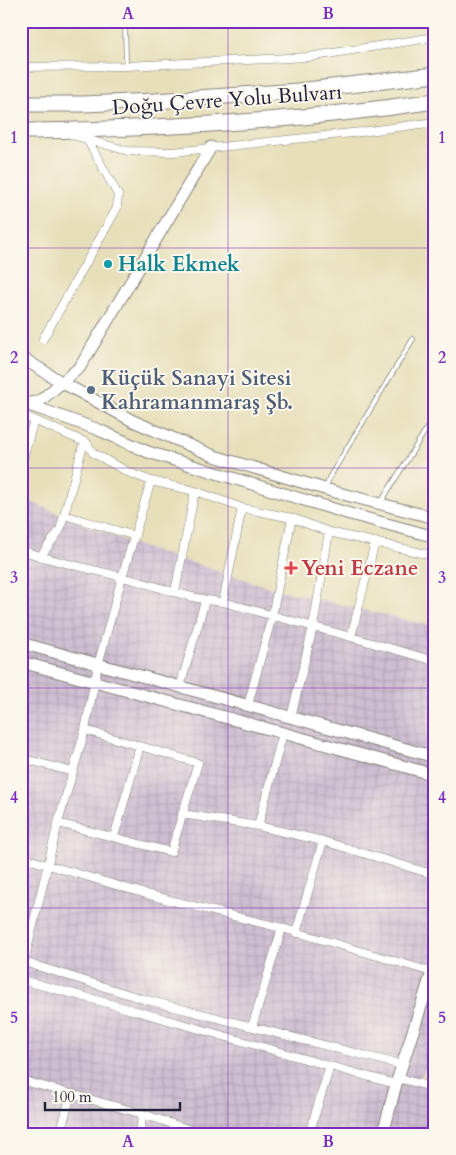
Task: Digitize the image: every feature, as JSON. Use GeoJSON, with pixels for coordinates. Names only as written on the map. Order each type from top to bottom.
{"type":"FeatureCollection","features":[{"type":"Feature","properties":{"kind":"highway","name":"Doğu Çevre Yolu Bulvarı"},"geometry":{"type":"LineString","coordinates":[[21,104],[101,103],[288,92],[435,75]]}},
{"type":"Feature","properties":{"kind":"highway","name":"Doğu Çevre Yolu Bulvarı"},"geometry":{"type":"LineString","coordinates":[[21,131],[60,131],[279,120],[382,109],[435,101]]}},
{"type":"Feature","properties":{"kind":"main road"},"geometry":{"type":"LineString","coordinates":[[24,403],[41,400],[77,370],[86,358],[210,147]]}},
{"type":"Feature","properties":{"kind":"main road"},"geometry":{"type":"LineString","coordinates":[[23,360],[133,421],[214,456],[325,489],[435,518]]}},
{"type":"Feature","properties":{"kind":"main road"},"geometry":{"type":"LineString","coordinates":[[24,403],[99,430],[148,452],[350,514],[435,537]]}},
{"type":"Feature","properties":{"kind":"main road"},"geometry":{"type":"LineString","coordinates":[[21,643],[435,757]]}},
{"type":"Feature","properties":{"kind":"main road"},"geometry":{"type":"LineString","coordinates":[[21,662],[435,775]]}},
{"type":"Feature","properties":{"kind":"main road"},"geometry":{"type":"LineString","coordinates":[[383,1134],[397,1081],[433,972]]}},
{"type":"Feature","properties":{"kind":"street","name":"Doğu Çevre Yolu Bulvarı"},"geometry":{"type":"LineString","coordinates":[[21,67],[126,66],[308,57],[435,37]]}},
{"type":"Feature","properties":{"kind":"street"},"geometry":{"type":"LineString","coordinates":[[60,131],[128,151],[173,152],[361,132],[435,122]]}},
{"type":"Feature","properties":{"kind":"street"},"geometry":{"type":"LineString","coordinates":[[43,339],[117,208],[118,195],[87,139]]}},
{"type":"Feature","properties":{"kind":"street"},"geometry":{"type":"LineString","coordinates":[[21,418],[27,416],[87,443],[93,453],[130,473],[151,481],[195,491],[242,508],[292,518],[329,532],[435,556]]}},
{"type":"Feature","properties":{"kind":"street"},"geometry":{"type":"LineString","coordinates":[[21,465],[34,420]]}},
{"type":"Feature","properties":{"kind":"street"},"geometry":{"type":"LineString","coordinates":[[40,556],[60,530],[84,442]]}},
{"type":"Feature","properties":{"kind":"street"},"geometry":{"type":"LineString","coordinates":[[21,974],[58,823],[85,730],[98,665],[151,481]]}},
{"type":"Feature","properties":{"kind":"street"},"geometry":{"type":"LineString","coordinates":[[175,592],[195,491]]}},
{"type":"Feature","properties":{"kind":"street"},"geometry":{"type":"LineString","coordinates":[[223,602],[242,508]]}},
{"type":"Feature","properties":{"kind":"street"},"geometry":{"type":"LineString","coordinates":[[64,515],[135,536]]}},
{"type":"Feature","properties":{"kind":"street"},"geometry":{"type":"LineString","coordinates":[[248,706],[272,616],[292,518]]}},
{"type":"Feature","properties":{"kind":"street"},"geometry":{"type":"LineString","coordinates":[[291,717],[312,627],[329,532]]}},
{"type":"Feature","properties":{"kind":"street"},"geometry":{"type":"LineString","coordinates":[[351,637],[375,542]]}},
{"type":"Feature","properties":{"kind":"street"},"geometry":{"type":"LineString","coordinates":[[21,550],[205,601],[223,602],[434,660]]}},
{"type":"Feature","properties":{"kind":"street"},"geometry":{"type":"LineString","coordinates":[[180,687],[205,601]]}},
{"type":"Feature","properties":{"kind":"street"},"geometry":{"type":"LineString","coordinates":[[58,823],[171,852],[198,762],[85,730]]}},
{"type":"Feature","properties":{"kind":"street"},"geometry":{"type":"LineString","coordinates":[[258,826],[283,733]]}},
{"type":"Feature","properties":{"kind":"street"},"geometry":{"type":"LineString","coordinates":[[114,837],[140,746]]}},
{"type":"Feature","properties":{"kind":"street"},"geometry":{"type":"LineString","coordinates":[[21,758],[73,772]]}},
{"type":"Feature","properties":{"kind":"street"},"geometry":{"type":"LineString","coordinates":[[182,814],[258,826],[323,841],[435,875]]}},
{"type":"Feature","properties":{"kind":"street"},"geometry":{"type":"LineString","coordinates":[[296,933],[323,841]]}},
{"type":"Feature","properties":{"kind":"street"},"geometry":{"type":"LineString","coordinates":[[21,857],[153,896],[282,928],[433,972]]}},
{"type":"Feature","properties":{"kind":"street"},"geometry":{"type":"LineString","coordinates":[[252,1027],[282,928]]}},
{"type":"Feature","properties":{"kind":"street"},"geometry":{"type":"LineString","coordinates":[[23,961],[143,999],[402,1065]]}},
{"type":"Feature","properties":{"kind":"street"},"geometry":{"type":"LineString","coordinates":[[21,980],[92,998],[330,1066],[435,1088]]}},
{"type":"Feature","properties":{"kind":"street"},"geometry":{"type":"LineString","coordinates":[[309,1134],[330,1066]]}},
{"type":"Feature","properties":{"kind":"street"},"geometry":{"type":"LineString","coordinates":[[21,1080],[144,1114],[202,1134]]}},
{"type":"Feature","properties":{"kind":"street"},"geometry":{"type":"LineString","coordinates":[[60,1134],[71,1094]]}},
{"type":"Feature","properties":{"kind":"street"},"geometry":{"type":"LineString","coordinates":[[139,1134],[144,1114]]}},
{"type":"Feature","properties":{"kind":"lane"},"geometry":{"type":"LineString","coordinates":[[125,21],[126,66]]}},
{"type":"Feature","properties":{"kind":"lane"},"geometry":{"type":"LineString","coordinates":[[325,489],[329,478],[414,339]]}},
{"type":"Feature","properties":{"kind":"lane"},"geometry":{"type":"LineString","coordinates":[[380,504],[435,415]]}},
{"type":"Feature","properties":{"kind":"shaded area"},"geometry":{"type":"Polygon","coordinates":[[[21,498],[133,544],[272,588],[435,627],[435,1054],[417,1082],[435,1083],[435,1134],[21,1134],[21,498]]]}},
{"type":"Feature","properties":{"kind":"place","name":"Halk Ekmek"},"geometry":{"type":"Point","coordinates":[108,264]}},
{"type":"Feature","properties":{"kind":"place","name":"Küçük Sanayi Sitesi Kahramanmaraş Şb."},"geometry":{"type":"Point","coordinates":[91,390]}},
{"type":"Feature","properties":{"kind":"place","name":"Yeni Eczane"},"geometry":{"type":"Point","coordinates":[291,568]}}]}
